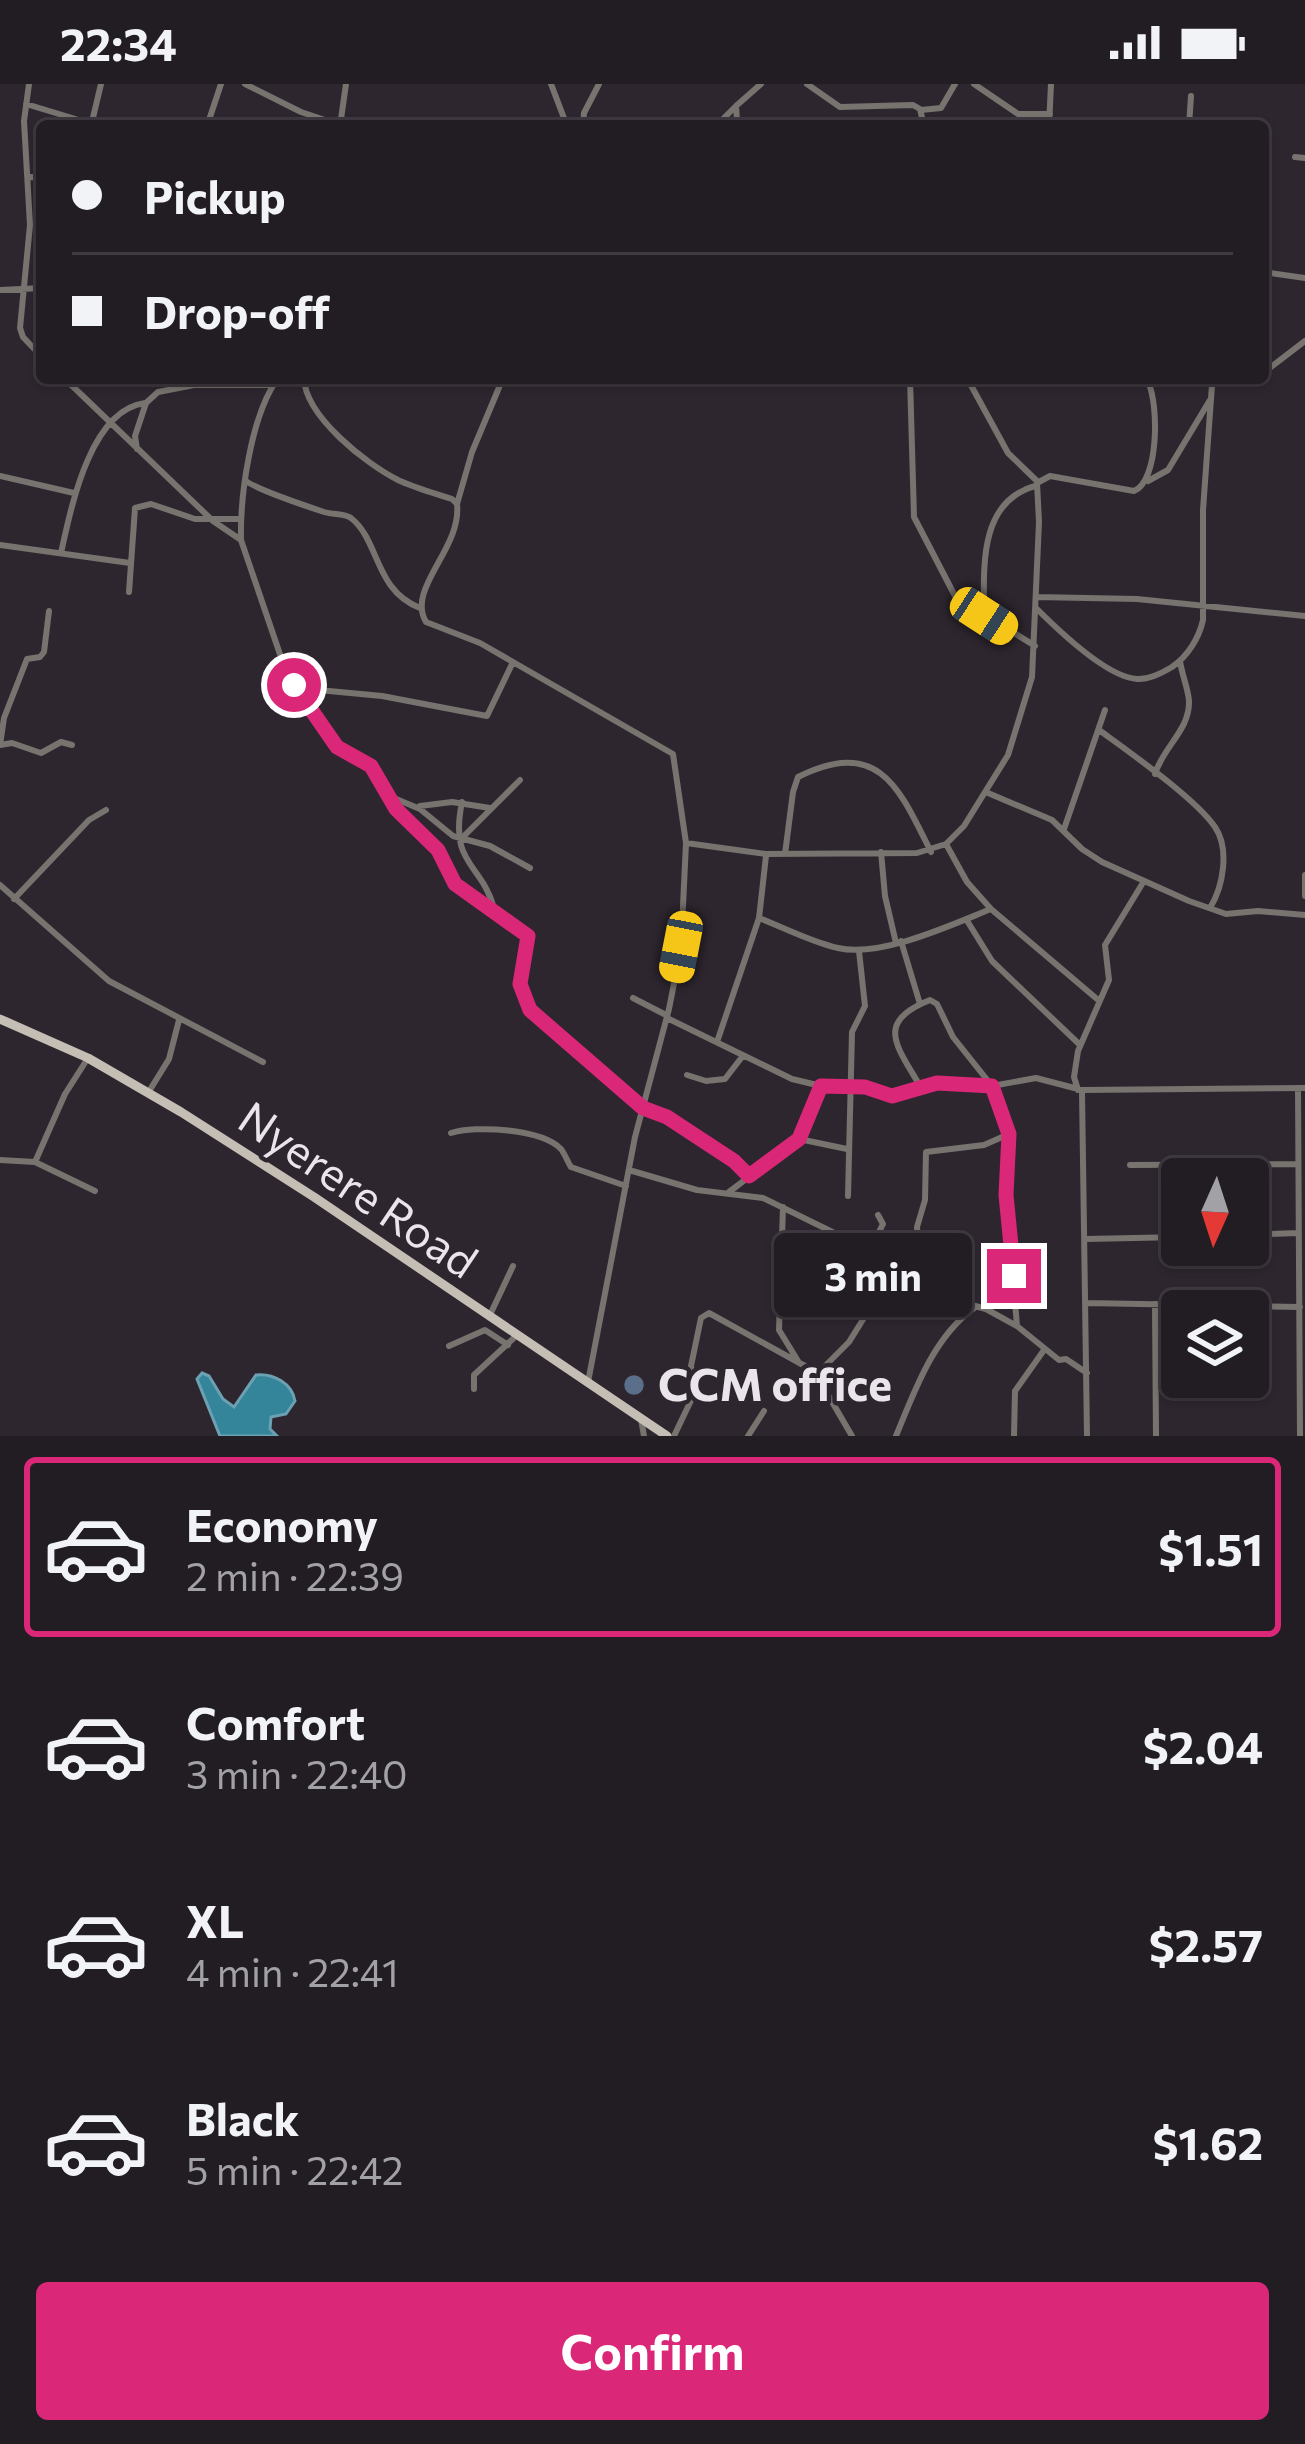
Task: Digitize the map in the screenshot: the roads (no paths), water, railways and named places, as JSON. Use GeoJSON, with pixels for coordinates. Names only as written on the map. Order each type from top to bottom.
{"type":"FeatureCollection","features":[{"type":"Feature","properties":{"kind":"main road","name":"Nyerere Road"},"geometry":{"type":"LineString","coordinates":[[0,1019],[88,1058],[314,1197],[489,1318],[512,1340],[670,1436]]}},
{"type":"Feature","properties":{"kind":"street"},"geometry":{"type":"LineString","coordinates":[[29,84],[25,104],[30,225],[20,328],[36,351]]}},
{"type":"Feature","properties":{"kind":"street"},"geometry":{"type":"LineString","coordinates":[[92,120],[100,84]]}},
{"type":"Feature","properties":{"kind":"street"},"geometry":{"type":"LineString","coordinates":[[209,120],[221,84]]}},
{"type":"Feature","properties":{"kind":"street"},"geometry":{"type":"LineString","coordinates":[[245,84],[323,120]]}},
{"type":"Feature","properties":{"kind":"street"},"geometry":{"type":"LineString","coordinates":[[341,120],[346,84]]}},
{"type":"Feature","properties":{"kind":"street"},"geometry":{"type":"LineString","coordinates":[[551,84],[565,120]]}},
{"type":"Feature","properties":{"kind":"street"},"geometry":{"type":"LineString","coordinates":[[583,120],[599,84]]}},
{"type":"Feature","properties":{"kind":"street"},"geometry":{"type":"LineString","coordinates":[[745,84],[752,92]]}},
{"type":"Feature","properties":{"kind":"street"},"geometry":{"type":"LineString","coordinates":[[722,120],[761,84]]}},
{"type":"Feature","properties":{"kind":"street"},"geometry":{"type":"LineString","coordinates":[[807,84],[840,107],[906,103],[921,110],[937,110],[955,84]]}},
{"type":"Feature","properties":{"kind":"street"},"geometry":{"type":"LineString","coordinates":[[941,84],[949,95]]}},
{"type":"Feature","properties":{"kind":"street"},"geometry":{"type":"LineString","coordinates":[[974,84],[1018,114],[1050,114]]}},
{"type":"Feature","properties":{"kind":"street"},"geometry":{"type":"LineString","coordinates":[[1050,120],[1052,84]]}},
{"type":"Feature","properties":{"kind":"street"},"geometry":{"type":"LineString","coordinates":[[1190,120],[1191,97]]}},
{"type":"Feature","properties":{"kind":"street"},"geometry":{"type":"LineString","coordinates":[[25,104],[75,120]]}},
{"type":"Feature","properties":{"kind":"street"},"geometry":{"type":"LineString","coordinates":[[736,106],[737,120]]}},
{"type":"Feature","properties":{"kind":"street"},"geometry":{"type":"LineString","coordinates":[[921,110],[923,120]]}},
{"type":"Feature","properties":{"kind":"street"},"geometry":{"type":"LineString","coordinates":[[1295,157],[1305,158]]}},
{"type":"Feature","properties":{"kind":"street"},"geometry":{"type":"LineString","coordinates":[[30,177],[36,178]]}},
{"type":"Feature","properties":{"kind":"street"},"geometry":{"type":"LineString","coordinates":[[1269,273],[1305,278]]}},
{"type":"Feature","properties":{"kind":"street"},"geometry":{"type":"LineString","coordinates":[[0,290],[36,288]]}},
{"type":"Feature","properties":{"kind":"street"},"geometry":{"type":"LineString","coordinates":[[1269,368],[1305,341]]}},
{"type":"Feature","properties":{"kind":"street"},"geometry":{"type":"LineString","coordinates":[[70,384],[213,521],[242,540]]}},
{"type":"Feature","properties":{"kind":"street"},"geometry":{"type":"LineString","coordinates":[[139,453],[135,436],[146,403],[158,392],[232,384]]}},
{"type":"Feature","properties":{"kind":"street"},"geometry":{"type":"LineString","coordinates":[[275,384],[245,479],[240,519],[242,540],[274,638],[297,688],[337,747],[371,766],[396,809],[438,850],[455,884],[528,936],[520,984],[530,1010],[643,1107],[726,1156],[749,1176]]}},
{"type":"Feature","properties":{"kind":"street"},"geometry":{"type":"LineString","coordinates":[[306,384],[312,406],[356,451],[394,478],[457,504]]}},
{"type":"Feature","properties":{"kind":"street"},"geometry":{"type":"LineString","coordinates":[[420,608],[423,589],[454,532],[472,452],[500,384]]}},
{"type":"Feature","properties":{"kind":"street"},"geometry":{"type":"LineString","coordinates":[[910,384],[914,517],[955,596],[1035,646]]}},
{"type":"Feature","properties":{"kind":"street"},"geometry":{"type":"LineString","coordinates":[[686,843],[766,854],[931,852],[946,844],[988,793],[1017,733],[1032,677],[1037,484],[1008,453],[970,384]]}},
{"type":"Feature","properties":{"kind":"street"},"geometry":{"type":"LineString","coordinates":[[1148,384],[1155,415],[1148,481]]}},
{"type":"Feature","properties":{"kind":"street"},"geometry":{"type":"LineString","coordinates":[[1204,384],[1218,384]]}},
{"type":"Feature","properties":{"kind":"street"},"geometry":{"type":"LineString","coordinates":[[1036,608],[1100,662],[1126,676],[1137,680],[1154,677],[1180,661],[1200,634],[1204,605],[1203,510],[1212,385]]}},
{"type":"Feature","properties":{"kind":"street"},"geometry":{"type":"LineString","coordinates":[[984,616],[984,554],[992,527],[1010,498],[1058,476],[1134,491],[1168,470],[1212,397]]}},
{"type":"Feature","properties":{"kind":"street"},"geometry":{"type":"LineString","coordinates":[[61,553],[74,493],[107,423],[128,407],[146,403]]}},
{"type":"Feature","properties":{"kind":"street"},"geometry":{"type":"LineString","coordinates":[[0,476],[74,493]]}},
{"type":"Feature","properties":{"kind":"street"},"geometry":{"type":"LineString","coordinates":[[245,479],[254,487],[277,491],[309,507],[348,514],[365,533],[385,579],[420,608],[426,622],[458,632],[673,754],[686,843],[686,911],[588,1385]]}},
{"type":"Feature","properties":{"kind":"street"},"geometry":{"type":"LineString","coordinates":[[129,592],[135,508],[151,505],[183,518],[240,519]]}},
{"type":"Feature","properties":{"kind":"street"},"geometry":{"type":"LineString","coordinates":[[0,545],[130,563]]}},
{"type":"Feature","properties":{"kind":"street"},"geometry":{"type":"LineString","coordinates":[[1036,598],[1101,597],[1305,616]]}},
{"type":"Feature","properties":{"kind":"street"},"geometry":{"type":"LineString","coordinates":[[50,611],[44,652],[27,659],[4,718],[0,745],[12,743],[41,753],[61,742],[72,745]]}},
{"type":"Feature","properties":{"kind":"street"},"geometry":{"type":"LineString","coordinates":[[1155,774],[1164,749],[1186,719],[1189,696],[1180,661]]}},
{"type":"Feature","properties":{"kind":"street"},"geometry":{"type":"LineString","coordinates":[[297,688],[382,696],[487,716],[513,662]]}},
{"type":"Feature","properties":{"kind":"street"},"geometry":{"type":"LineString","coordinates":[[1064,829],[1105,710]]}},
{"type":"Feature","properties":{"kind":"street"},"geometry":{"type":"LineString","coordinates":[[1099,730],[1217,831],[1221,880],[1210,908]]}},
{"type":"Feature","properties":{"kind":"street"},"geometry":{"type":"LineString","coordinates":[[785,854],[798,777],[850,765],[877,770],[893,781],[931,852]]}},
{"type":"Feature","properties":{"kind":"street"},"geometry":{"type":"LineString","coordinates":[[461,837],[520,780]]}},
{"type":"Feature","properties":{"kind":"street"},"geometry":{"type":"LineString","coordinates":[[988,793],[1036,811],[1092,856],[1210,908],[1226,914],[1305,915]]}},
{"type":"Feature","properties":{"kind":"street"},"geometry":{"type":"LineString","coordinates":[[389,796],[417,807],[461,837],[490,846],[530,868]]}},
{"type":"Feature","properties":{"kind":"street"},"geometry":{"type":"LineString","coordinates":[[417,807],[462,802],[490,808]]}},
{"type":"Feature","properties":{"kind":"street"},"geometry":{"type":"LineString","coordinates":[[462,802],[465,861],[489,892],[495,912]]}},
{"type":"Feature","properties":{"kind":"street"},"geometry":{"type":"LineString","coordinates":[[14,899],[88,820],[106,810]]}},
{"type":"Feature","properties":{"kind":"street"},"geometry":{"type":"LineString","coordinates":[[946,844],[967,882],[991,909],[1098,999]]}},
{"type":"Feature","properties":{"kind":"street"},"geometry":{"type":"LineString","coordinates":[[881,853],[885,896],[920,1004]]}},
{"type":"Feature","properties":{"kind":"street"},"geometry":{"type":"LineString","coordinates":[[717,1042],[759,918],[766,854]]}},
{"type":"Feature","properties":{"kind":"street"},"geometry":{"type":"LineString","coordinates":[[1305,874],[1305,896]]}},
{"type":"Feature","properties":{"kind":"street"},"geometry":{"type":"LineString","coordinates":[[1087,1436],[1086,1239],[1080,1090],[1074,1077],[1080,1046],[1108,980],[1105,945],[1144,881]]}},
{"type":"Feature","properties":{"kind":"street"},"geometry":{"type":"LineString","coordinates":[[0,885],[110,981],[263,1062]]}},
{"type":"Feature","properties":{"kind":"street"},"geometry":{"type":"LineString","coordinates":[[759,918],[824,944],[859,951],[991,909]]}},
{"type":"Feature","properties":{"kind":"street"},"geometry":{"type":"LineString","coordinates":[[966,919],[992,961],[1080,1046]]}},
{"type":"Feature","properties":{"kind":"street"},"geometry":{"type":"LineString","coordinates":[[848,1196],[852,1032],[865,1006],[859,951]]}},
{"type":"Feature","properties":{"kind":"street"},"geometry":{"type":"LineString","coordinates":[[633,998],[742,1057],[821,1086],[854,1087],[892,1096],[920,1086],[992,1086],[1036,1078],[1080,1090],[1302,1088],[1297,1164],[1300,1436]]}},
{"type":"Feature","properties":{"kind":"street"},"geometry":{"type":"LineString","coordinates":[[920,1086],[893,1027],[899,1017],[930,1000],[938,1004],[953,1037],[992,1086],[1009,1134],[1006,1195],[1017,1326]]}},
{"type":"Feature","properties":{"kind":"street"},"geometry":{"type":"LineString","coordinates":[[148,1094],[169,1059],[179,1020]]}},
{"type":"Feature","properties":{"kind":"street"},"geometry":{"type":"LineString","coordinates":[[687,1076],[725,1079],[742,1057]]}},
{"type":"Feature","properties":{"kind":"street"},"geometry":{"type":"LineString","coordinates":[[35,1162],[65,1094],[88,1058]]}},
{"type":"Feature","properties":{"kind":"street"},"geometry":{"type":"LineString","coordinates":[[730,1192],[799,1139],[821,1086]]}},
{"type":"Feature","properties":{"kind":"street"},"geometry":{"type":"LineString","coordinates":[[452,1133],[474,1128],[520,1133],[560,1148],[571,1167],[626,1186]]}},
{"type":"Feature","properties":{"kind":"street"},"geometry":{"type":"LineString","coordinates":[[906,1268],[919,1254],[917,1226],[925,1200],[926,1152],[984,1145],[1009,1134]]}},
{"type":"Feature","properties":{"kind":"street"},"geometry":{"type":"LineString","coordinates":[[799,1139],[848,1149]]}},
{"type":"Feature","properties":{"kind":"street"},"geometry":{"type":"LineString","coordinates":[[0,1160],[35,1162],[95,1191]]}},
{"type":"Feature","properties":{"kind":"street"},"geometry":{"type":"LineString","coordinates":[[1130,1165],[1297,1164]]}},
{"type":"Feature","properties":{"kind":"street"},"geometry":{"type":"LineString","coordinates":[[629,1170],[689,1188],[752,1194],[783,1207],[906,1268],[950,1299],[1017,1326],[1044,1350],[1087,1373]]}},
{"type":"Feature","properties":{"kind":"street"},"geometry":{"type":"LineString","coordinates":[[783,1207],[779,1330],[801,1364]]}},
{"type":"Feature","properties":{"kind":"street"},"geometry":{"type":"LineString","coordinates":[[817,1374],[848,1342],[877,1298],[869,1252],[884,1224],[878,1215]]}},
{"type":"Feature","properties":{"kind":"street"},"geometry":{"type":"LineString","coordinates":[[1269,1234],[1298,1233]]}},
{"type":"Feature","properties":{"kind":"street"},"geometry":{"type":"LineString","coordinates":[[1086,1239],[1161,1237]]}},
{"type":"Feature","properties":{"kind":"street"},"geometry":{"type":"LineString","coordinates":[[489,1318],[513,1266]]}},
{"type":"Feature","properties":{"kind":"street"},"geometry":{"type":"LineString","coordinates":[[1087,1303],[1300,1306]]}},
{"type":"Feature","properties":{"kind":"street"},"geometry":{"type":"LineString","coordinates":[[1154,1304],[1156,1436]]}},
{"type":"Feature","properties":{"kind":"street"},"geometry":{"type":"LineString","coordinates":[[896,1436],[947,1332],[977,1306]]}},
{"type":"Feature","properties":{"kind":"street"},"geometry":{"type":"LineString","coordinates":[[670,1436],[695,1392],[692,1354],[705,1314],[817,1374],[852,1436]]}},
{"type":"Feature","properties":{"kind":"street"},"geometry":{"type":"LineString","coordinates":[[449,1346],[485,1330],[512,1340],[474,1375],[474,1389]]}},
{"type":"Feature","properties":{"kind":"street"},"geometry":{"type":"LineString","coordinates":[[1014,1436],[1015,1391],[1044,1350]]}},
{"type":"Feature","properties":{"kind":"street"},"geometry":{"type":"LineString","coordinates":[[748,1436],[764,1411]]}},
{"type":"Feature","properties":{"kind":"street"},"geometry":{"type":"LineString","coordinates":[[641,1419],[644,1436]]}},
{"type":"Feature","properties":{"kind":"water"},"geometry":{"type":"Polygon","coordinates":[[[202,1373],[234,1407],[256,1375],[286,1384],[295,1401],[286,1414],[271,1417],[270,1429],[277,1436],[220,1436],[197,1379],[202,1373]]]}},
{"type":"Feature","properties":{"kind":"place","name":"CCM office"},"geometry":{"type":"Point","coordinates":[634,1385]}}]}
